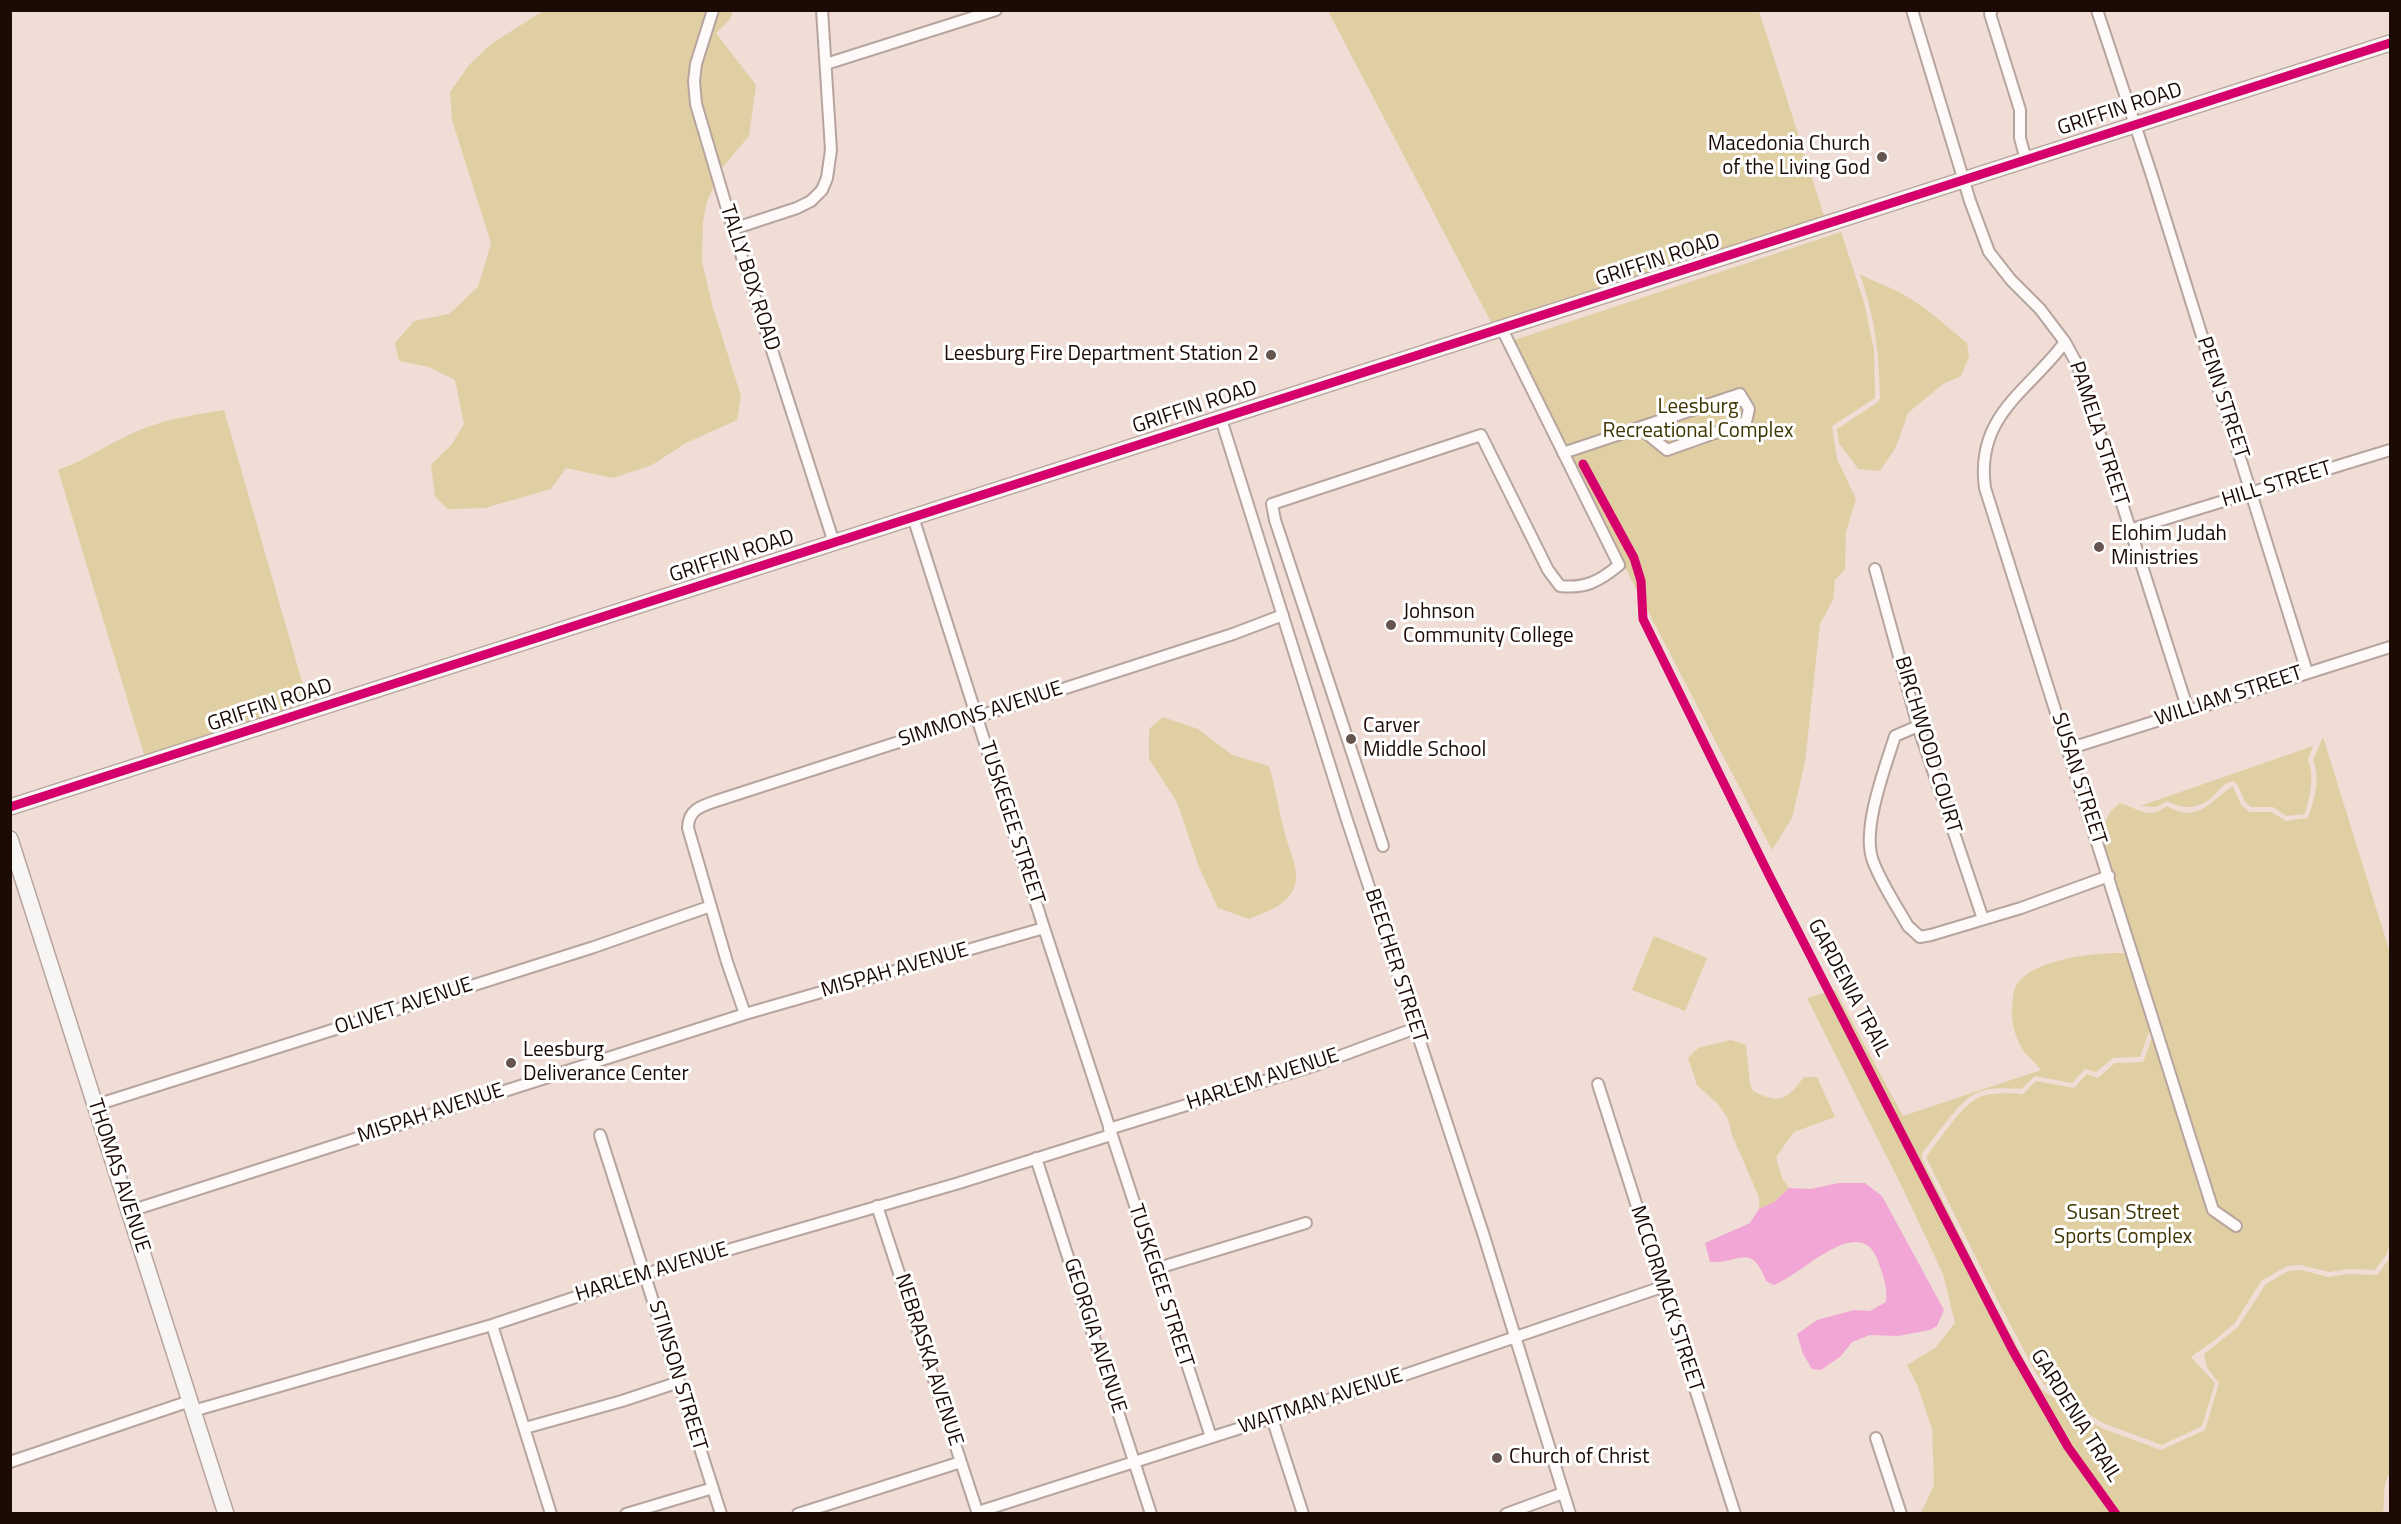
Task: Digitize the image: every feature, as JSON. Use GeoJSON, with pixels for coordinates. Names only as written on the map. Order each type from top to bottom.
{"type":"FeatureCollection","features":[{"type":"Feature","properties":{"kind":"street","name":"TALLY BOX ROAD"},"geometry":{"type":"LineString","coordinates":[[713,10],[696,64],[695,93],[702,125],[834,543]]}},
{"type":"Feature","properties":{"kind":"street"},"geometry":{"type":"LineString","coordinates":[[733,229],[797,208],[811,201],[822,189],[827,178],[831,150],[822,10]]}},
{"type":"Feature","properties":{"kind":"street"},"geometry":{"type":"LineString","coordinates":[[826,64],[996,10]]}},
{"type":"Feature","properties":{"kind":"street","name":"PAMELA STREET"},"geometry":{"type":"LineString","coordinates":[[1911,10],[1989,252],[1995,262],[2040,309],[2066,342],[2079,366],[2129,530],[2188,710]]}},
{"type":"Feature","properties":{"kind":"street"},"geometry":{"type":"LineString","coordinates":[[1992,10],[1990,14],[2020,110],[2020,138],[2026,160]]}},
{"type":"Feature","properties":{"kind":"street","name":"PENN STREET"},"geometry":{"type":"LineString","coordinates":[[2097,10],[2252,492],[2307,672]]}},
{"type":"Feature","properties":{"kind":"street","name":"GRIFFIN ROAD"},"geometry":{"type":"LineString","coordinates":[[10,807],[2391,43]]}},
{"type":"Feature","properties":{"kind":"street"},"geometry":{"type":"LineString","coordinates":[[1383,846],[1275,520],[1272,504],[1480,435],[1548,570],[1560,586],[1577,588],[1602,580],[1619,565],[1502,329]]}},
{"type":"Feature","properties":{"kind":"street","name":"SUSAN STREET"},"geometry":{"type":"LineString","coordinates":[[2066,342],[2014,396],[2002,412],[1988,443],[1984,478],[2023,612],[2109,876],[2213,1210],[2236,1226]]}},
{"type":"Feature","properties":{"kind":"street"},"geometry":{"type":"LineString","coordinates":[[1563,453],[1740,394],[1749,409],[1746,422],[1667,450],[1640,428]]}},
{"type":"Feature","properties":{"kind":"street","name":"BEECHER STREET"},"geometry":{"type":"LineString","coordinates":[[1221,419],[1516,1337],[1570,1514]]}},
{"type":"Feature","properties":{"kind":"street","name":"HILL STREET"},"geometry":{"type":"LineString","coordinates":[[2129,530],[2391,450]]}},
{"type":"Feature","properties":{"kind":"street","name":"TUSKEGEE STREET"},"geometry":{"type":"LineString","coordinates":[[913,517],[1110,1132],[1211,1437]]}},
{"type":"Feature","properties":{"kind":"street","name":"BIRCHWOOD COURT"},"geometry":{"type":"LineString","coordinates":[[1875,569],[1918,726],[1983,919]]}},
{"type":"Feature","properties":{"kind":"street","name":"SIMMONS AVENUE"},"geometry":{"type":"LineString","coordinates":[[711,906],[688,825],[690,816],[699,807],[1233,634],[1283,615]]}},
{"type":"Feature","properties":{"kind":"street","name":"WILLIAM STREET"},"geometry":{"type":"LineString","coordinates":[[2068,749],[2391,647]]}},
{"type":"Feature","properties":{"kind":"street"},"geometry":{"type":"LineString","coordinates":[[1918,726],[1895,736],[1881,781],[1869,836],[1872,860],[1908,926],[1916,935],[1920,937],[1931,935],[2109,876]]}},
{"type":"Feature","properties":{"kind":"street","name":"THOMAS AVENUE"},"geometry":{"type":"LineString","coordinates":[[10,839],[226,1514]]}},
{"type":"Feature","properties":{"kind":"street"},"geometry":{"type":"LineString","coordinates":[[711,906],[745,1014]]}},
{"type":"Feature","properties":{"kind":"street","name":"OLIVET AVENUE"},"geometry":{"type":"LineString","coordinates":[[96,1105],[594,947],[711,906]]}},
{"type":"Feature","properties":{"kind":"street","name":"MISPAH AVENUE"},"geometry":{"type":"LineString","coordinates":[[129,1211],[745,1014],[1044,928]]}},
{"type":"Feature","properties":{"kind":"street","name":"HARLEM AVENUE"},"geometry":{"type":"LineString","coordinates":[[10,1462],[192,1406],[492,1325],[645,1274],[959,1183],[1305,1069],[1416,1028]]}},
{"type":"Feature","properties":{"kind":"street","name":"MCCORMACK STREET"},"geometry":{"type":"LineString","coordinates":[[1598,1084],[1735,1514]]}},
{"type":"Feature","properties":{"kind":"street","name":"STINSON STREET"},"geometry":{"type":"LineString","coordinates":[[600,1135],[721,1514]]}},
{"type":"Feature","properties":{"kind":"street","name":"GEORGIA AVENUE"},"geometry":{"type":"LineString","coordinates":[[1036,1158],[1151,1514]]}},
{"type":"Feature","properties":{"kind":"street","name":"NEBRASKA AVENUE"},"geometry":{"type":"LineString","coordinates":[[877,1206],[978,1513]]}},
{"type":"Feature","properties":{"kind":"street"},"geometry":{"type":"LineString","coordinates":[[1155,1269],[1306,1222]]}},
{"type":"Feature","properties":{"kind":"street","name":"WAITMAN AVENUE"},"geometry":{"type":"LineString","coordinates":[[978,1513],[1272,1418],[1662,1287]]}},
{"type":"Feature","properties":{"kind":"street"},"geometry":{"type":"LineString","coordinates":[[492,1325],[551,1514]]}},
{"type":"Feature","properties":{"kind":"street"},"geometry":{"type":"LineString","coordinates":[[525,1428],[622,1401],[679,1382]]}},
{"type":"Feature","properties":{"kind":"street"},"geometry":{"type":"LineString","coordinates":[[1272,1418],[1303,1514]]}},
{"type":"Feature","properties":{"kind":"street"},"geometry":{"type":"LineString","coordinates":[[1876,1438],[1901,1514]]}},
{"type":"Feature","properties":{"kind":"street"},"geometry":{"type":"LineString","coordinates":[[798,1514],[961,1462]]}},
{"type":"Feature","properties":{"kind":"street"},"geometry":{"type":"LineString","coordinates":[[626,1514],[713,1488]]}},
{"type":"Feature","properties":{"kind":"street"},"geometry":{"type":"LineString","coordinates":[[1506,1514],[1563,1493]]}},
{"type":"Feature","properties":{"kind":"green space"},"geometry":{"type":"Polygon","coordinates":[[[543,11],[733,11],[730,19],[716,33],[756,85],[749,136],[722,168],[706,204],[702,262],[713,308],[741,396],[737,420],[686,443],[652,465],[613,478],[566,468],[551,489],[485,508],[448,509],[435,497],[431,465],[452,444],[464,424],[455,380],[429,367],[399,361],[395,343],[414,321],[449,314],[478,287],[491,243],[452,120],[450,92],[469,65],[491,44],[543,11]]]}},
{"type":"Feature","properties":{"kind":"green space"},"geometry":{"type":"Polygon","coordinates":[[[1328,11],[1759,11],[1825,219],[1493,326],[1328,11]]]}},
{"type":"Feature","properties":{"kind":"green space","name":"Leesburg Recreational Complex"},"geometry":{"type":"Polygon","coordinates":[[[1841,232],[1864,302],[1874,350],[1875,398],[1832,426],[1837,459],[1856,499],[1846,532],[1845,569],[1835,580],[1833,600],[1820,624],[1805,762],[1792,818],[1772,850],[1508,342],[1841,232]]]}},
{"type":"Feature","properties":{"kind":"green space"},"geometry":{"type":"Polygon","coordinates":[[[1860,274],[1899,292],[1926,309],[1967,343],[1969,357],[1961,376],[1943,384],[1908,413],[1896,447],[1880,471],[1858,469],[1839,443],[1837,429],[1878,402],[1880,398],[1875,335],[1860,274]]]}},
{"type":"Feature","properties":{"kind":"green space"},"geometry":{"type":"Polygon","coordinates":[[[224,410],[309,706],[145,758],[58,470],[152,425],[224,410]]]}},
{"type":"Feature","properties":{"kind":"green space"},"geometry":{"type":"Polygon","coordinates":[[[1163,717],[1198,729],[1232,755],[1269,766],[1296,875],[1294,888],[1286,900],[1275,908],[1249,919],[1218,908],[1199,867],[1177,802],[1149,759],[1149,729],[1163,717]]]}},
{"type":"Feature","properties":{"kind":"green space","name":"Susan Street Sports Complex"},"geometry":{"type":"Polygon","coordinates":[[[2323,737],[2390,953],[2390,1240],[2387,1254],[2375,1270],[2349,1269],[2329,1272],[2301,1265],[2287,1266],[2261,1281],[2235,1323],[2191,1357],[2215,1383],[2202,1426],[2162,1445],[2103,1423],[2047,1388],[2036,1373],[1989,1284],[1926,1157],[1958,1115],[1980,1097],[2007,1093],[2023,1094],[2036,1081],[2074,1088],[2087,1074],[2098,1078],[2115,1063],[2143,1062],[2156,1027],[2097,839],[2110,812],[2120,803],[2149,813],[2167,806],[2187,813],[2195,812],[2203,809],[2233,786],[2241,805],[2250,812],[2272,812],[2286,821],[2308,818],[2317,782],[2313,760],[2323,737]]]}},
{"type":"Feature","properties":{"kind":"green space"},"geometry":{"type":"Polygon","coordinates":[[[2313,746],[2308,760],[2311,780],[2305,814],[2286,816],[2273,807],[2251,807],[2245,802],[2237,784],[2233,781],[2222,786],[2211,798],[2200,805],[2184,807],[2167,801],[2157,807],[2140,806],[2313,746]]]}},
{"type":"Feature","properties":{"kind":"green space"},"geometry":{"type":"Polygon","coordinates":[[[2109,894],[2151,1026],[2140,1057],[2113,1058],[2096,1072],[2085,1069],[2072,1083],[2035,1076],[2021,1089],[2006,1088],[1979,1092],[1956,1110],[1922,1153],[1922,1159],[1985,1286],[2032,1375],[2043,1391],[2101,1428],[2161,1450],[2205,1430],[2219,1383],[2207,1368],[2204,1354],[2238,1327],[2266,1284],[2288,1271],[2301,1270],[2328,1277],[2350,1274],[2377,1275],[2390,1258],[2390,1473],[2385,1488],[2383,1513],[1921,1513],[1934,1485],[1932,1429],[1918,1387],[1907,1365],[1935,1348],[1955,1323],[1943,1274],[1807,998],[1835,990],[1903,1116],[2041,1070],[2025,1053],[2015,1033],[2012,1015],[2016,987],[2029,972],[2041,966],[2085,955],[2125,953],[2109,894]]]}},
{"type":"Feature","properties":{"kind":"green space"},"geometry":{"type":"Polygon","coordinates":[[[1654,936],[1707,958],[1685,1011],[1632,990],[1654,936]]]}},
{"type":"Feature","properties":{"kind":"green space"},"geometry":{"type":"Polygon","coordinates":[[[1731,1040],[1746,1045],[1750,1084],[1753,1091],[1770,1098],[1782,1098],[1793,1091],[1804,1077],[1817,1077],[1835,1117],[1794,1132],[1776,1157],[1782,1178],[1789,1188],[1774,1202],[1759,1209],[1759,1197],[1732,1135],[1728,1119],[1718,1104],[1697,1085],[1688,1058],[1698,1048],[1731,1040]]]}},
{"type":"Feature","properties":{"kind":"shaded area"},"geometry":{"type":"Polygon","coordinates":[[[1839,1183],[1865,1183],[1882,1196],[1944,1310],[1937,1326],[1930,1330],[1898,1336],[1870,1335],[1852,1342],[1840,1357],[1821,1370],[1812,1369],[1803,1354],[1797,1334],[1817,1320],[1854,1310],[1870,1311],[1886,1302],[1883,1276],[1870,1247],[1858,1242],[1845,1244],[1830,1250],[1774,1285],[1766,1281],[1755,1261],[1749,1258],[1710,1262],[1705,1243],[1750,1223],[1759,1209],[1774,1202],[1789,1188],[1810,1189],[1839,1183]]]}},
{"type":"Feature","properties":{"kind":"cycle path"},"geometry":{"type":"LineString","coordinates":[[10,807],[2390,43]]}},
{"type":"Feature","properties":{"kind":"cycle path","name":"GARDENIA TRAIL"},"geometry":{"type":"LineString","coordinates":[[1583,464],[1634,558],[1641,581],[1643,619],[1768,873],[2013,1351],[2068,1447],[2116,1514]]}},
{"type":"Feature","properties":{"kind":"place","name":"Macedonia Church of the Living God"},"geometry":{"type":"Point","coordinates":[1882,157]}},
{"type":"Feature","properties":{"kind":"place","name":"Leesburg Fire Department Station 2"},"geometry":{"type":"Point","coordinates":[1271,355]}},
{"type":"Feature","properties":{"kind":"place","name":"Elohim Judah Ministries"},"geometry":{"type":"Point","coordinates":[2099,547]}},
{"type":"Feature","properties":{"kind":"place","name":"Johnson Community College"},"geometry":{"type":"Point","coordinates":[1391,625]}},
{"type":"Feature","properties":{"kind":"place","name":"Carver Middle School"},"geometry":{"type":"Point","coordinates":[1351,739]}},
{"type":"Feature","properties":{"kind":"place","name":"Leesburg Deliverance Center"},"geometry":{"type":"Point","coordinates":[511,1063]}},
{"type":"Feature","properties":{"kind":"place","name":"Church of Christ"},"geometry":{"type":"Point","coordinates":[1497,1458]}}]}
